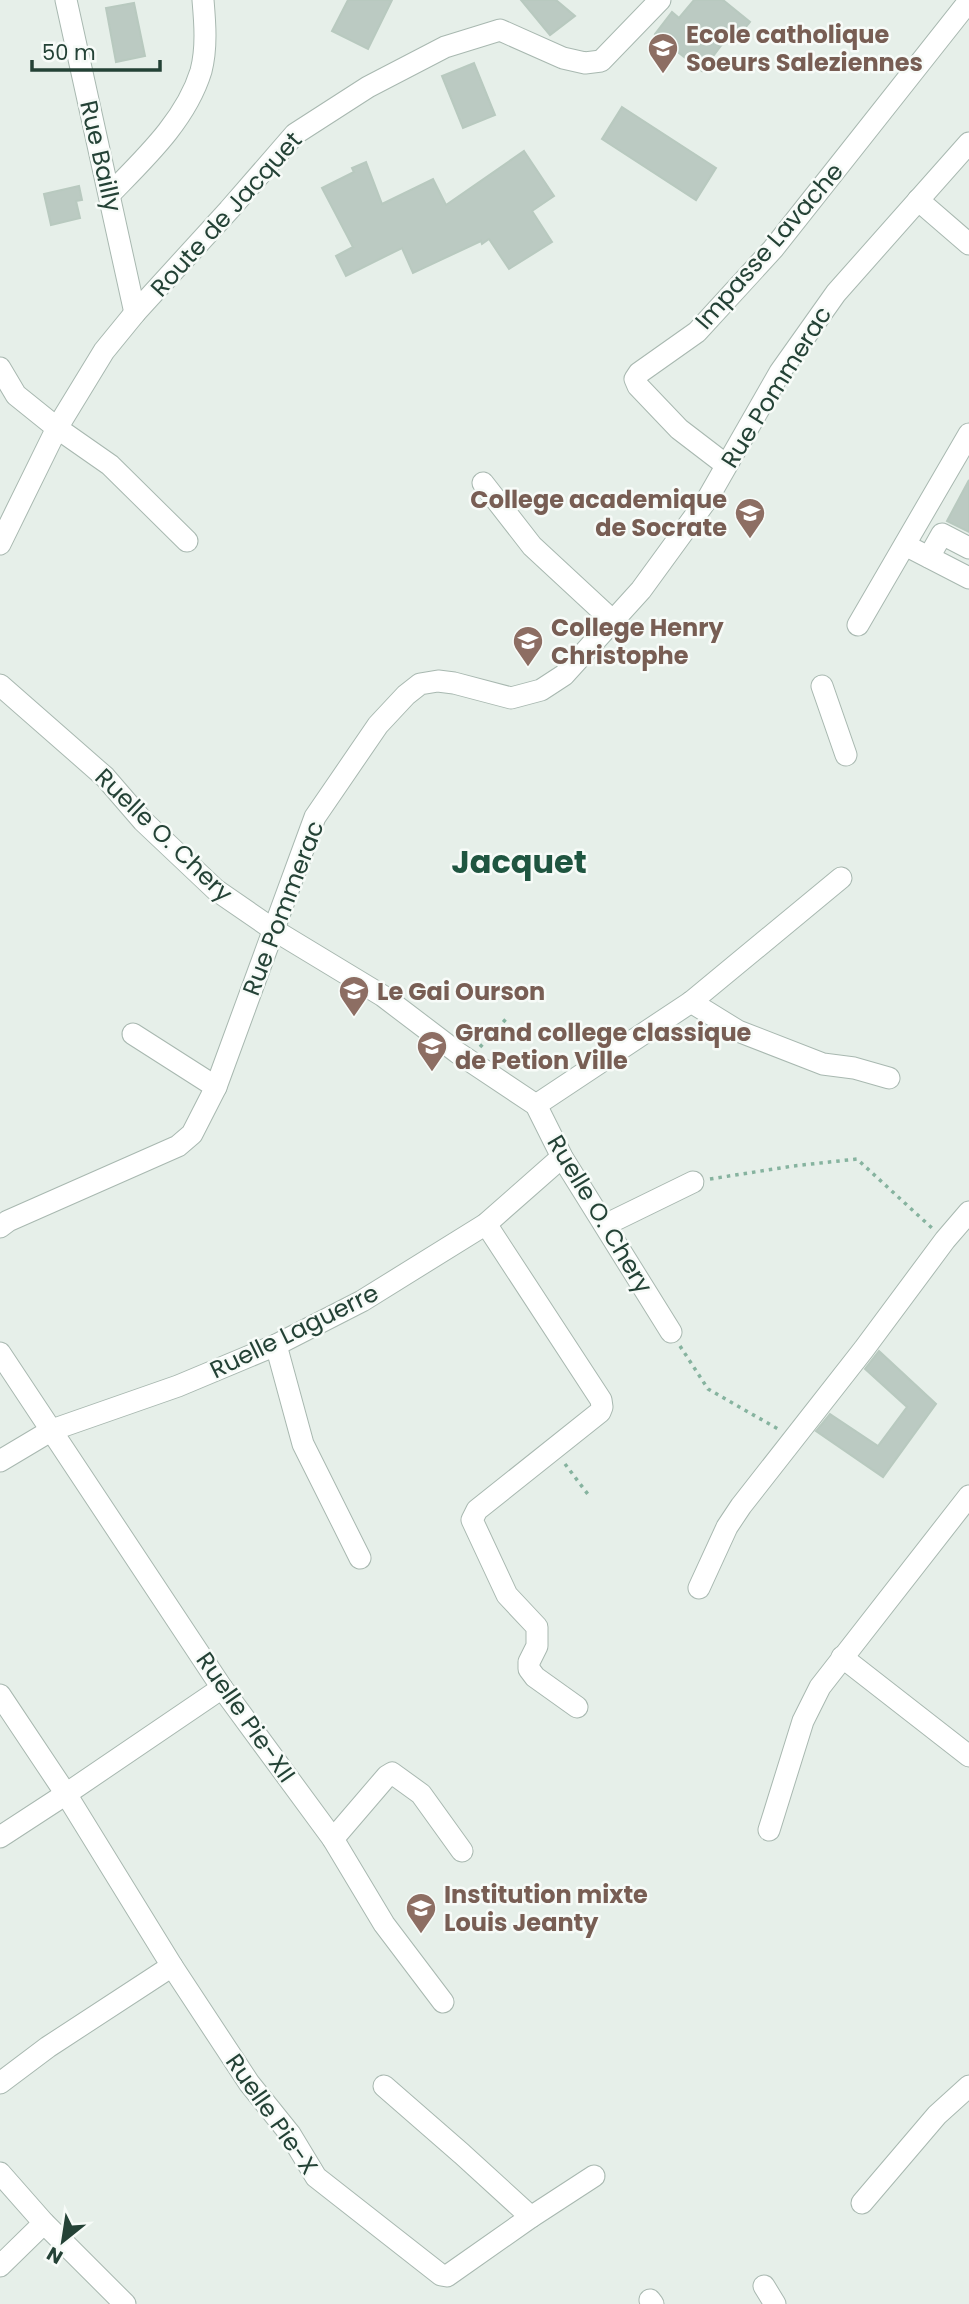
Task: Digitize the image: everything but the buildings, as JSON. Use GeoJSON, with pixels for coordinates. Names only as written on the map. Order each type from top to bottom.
{"type":"FeatureCollection","features":[{"type":"Feature","properties":{"kind":"street","name":"Rue Bailly"},"geometry":{"type":"LineString","coordinates":[[66,0],[135,313]]}},
{"type":"Feature","properties":{"kind":"street"},"geometry":{"type":"LineString","coordinates":[[110,194],[149,153],[182,112],[201,71],[206,32],[203,0]]}},
{"type":"Feature","properties":{"kind":"street","name":"Route de Jacquet"},"geometry":{"type":"LineString","coordinates":[[0,544],[57,428],[104,351],[295,134],[368,87],[445,47],[500,30],[563,58],[584,63],[601,61],[660,0]]}},
{"type":"Feature","properties":{"kind":"street","name":"Impasse Lavache"},"geometry":{"type":"LineString","coordinates":[[726,465],[678,429],[638,386],[635,379],[639,373],[697,332],[773,249],[969,1]]}},
{"type":"Feature","properties":{"kind":"street","name":"Rue Pommerac"},"geometry":{"type":"LineString","coordinates":[[0,1227],[8,1221],[178,1146],[192,1135],[216,1087],[315,817],[378,725],[420,684],[438,681],[511,698],[541,691],[564,676],[614,622],[693,519],[780,372],[836,293],[969,143]]}},
{"type":"Feature","properties":{"kind":"street"},"geometry":{"type":"LineString","coordinates":[[918,200],[969,244]]}},
{"type":"Feature","properties":{"kind":"street"},"geometry":{"type":"LineString","coordinates":[[0,368],[16,395],[110,465],[187,541]]}},
{"type":"Feature","properties":{"kind":"street"},"geometry":{"type":"LineString","coordinates":[[858,625],[969,434]]}},
{"type":"Feature","properties":{"kind":"street"},"geometry":{"type":"LineString","coordinates":[[483,484],[532,546],[614,622]]}},
{"type":"Feature","properties":{"kind":"street"},"geometry":{"type":"LineString","coordinates":[[929,557],[942,534],[969,548]]}},
{"type":"Feature","properties":{"kind":"street"},"geometry":{"type":"LineString","coordinates":[[905,545],[969,578]]}},
{"type":"Feature","properties":{"kind":"street","name":"Ruelle O. Chery"},"geometry":{"type":"LineString","coordinates":[[0,685],[105,777],[143,821],[216,890],[274,930],[383,996],[468,1060],[536,1105],[562,1157],[671,1332]]}},
{"type":"Feature","properties":{"kind":"street"},"geometry":{"type":"LineString","coordinates":[[822,685],[846,755]]}},
{"type":"Feature","properties":{"kind":"street"},"geometry":{"type":"LineString","coordinates":[[536,1105],[691,1002],[841,878]]}},
{"type":"Feature","properties":{"kind":"street"},"geometry":{"type":"LineString","coordinates":[[691,1002],[738,1031],[822,1064],[854,1068],[889,1078]]}},
{"type":"Feature","properties":{"kind":"street"},"geometry":{"type":"LineString","coordinates":[[133,1034],[216,1087]]}},
{"type":"Feature","properties":{"kind":"street","name":"Ruelle Laguerre"},"geometry":{"type":"LineString","coordinates":[[0,1461],[52,1430],[178,1386],[275,1345],[362,1301],[486,1223],[562,1157]]}},
{"type":"Feature","properties":{"kind":"street"},"geometry":{"type":"LineString","coordinates":[[605,1225],[693,1182]]}},
{"type":"Feature","properties":{"kind":"street"},"geometry":{"type":"LineString","coordinates":[[699,1588],[727,1527],[741,1506],[969,1212]]}},
{"type":"Feature","properties":{"kind":"street"},"geometry":{"type":"LineString","coordinates":[[486,1223],[601,1400],[600,1412],[473,1514],[472,1520],[507,1595],[537,1628],[537,1646],[529,1662],[529,1669],[535,1677],[577,1707]]}},
{"type":"Feature","properties":{"kind":"street"},"geometry":{"type":"LineString","coordinates":[[275,1345],[303,1444],[360,1558]]}},
{"type":"Feature","properties":{"kind":"street"},"geometry":{"type":"LineString","coordinates":[[0,1353],[52,1430]]}},
{"type":"Feature","properties":{"kind":"street","name":"Ruelle Pie-XII"},"geometry":{"type":"LineString","coordinates":[[52,1430],[222,1688],[333,1839],[384,1924],[443,2002]]}},
{"type":"Feature","properties":{"kind":"street"},"geometry":{"type":"LineString","coordinates":[[769,1830],[803,1721],[820,1688],[969,1496]]}},
{"type":"Feature","properties":{"kind":"street"},"geometry":{"type":"LineString","coordinates":[[842,1657],[969,1756]]}},
{"type":"Feature","properties":{"kind":"street"},"geometry":{"type":"LineString","coordinates":[[0,1837],[222,1688]]}},
{"type":"Feature","properties":{"kind":"street","name":"Ruelle Pie-X"},"geometry":{"type":"LineString","coordinates":[[0,1695],[66,1794],[172,1966],[249,2083],[290,2134],[316,2177],[441,2275],[453,2274],[531,2217],[594,2176]]}},
{"type":"Feature","properties":{"kind":"street"},"geometry":{"type":"LineString","coordinates":[[333,1839],[392,1773],[421,1794],[463,1851]]}},
{"type":"Feature","properties":{"kind":"street"},"geometry":{"type":"LineString","coordinates":[[0,2083],[48,2047],[172,1966]]}},
{"type":"Feature","properties":{"kind":"street"},"geometry":{"type":"LineString","coordinates":[[384,2086],[531,2217]]}},
{"type":"Feature","properties":{"kind":"street"},"geometry":{"type":"LineString","coordinates":[[862,2203],[937,2115],[969,2086]]}},
{"type":"Feature","properties":{"kind":"street"},"geometry":{"type":"LineString","coordinates":[[0,2174],[44,2223],[125,2304]]}},
{"type":"Feature","properties":{"kind":"street"},"geometry":{"type":"LineString","coordinates":[[0,2266],[44,2223]]}},
{"type":"Feature","properties":{"kind":"path"},"geometry":{"type":"LineString","coordinates":[[468,1060],[508,1018]]}},
{"type":"Feature","properties":{"kind":"path"},"geometry":{"type":"LineString","coordinates":[[693,1182],[793,1166],[857,1160],[945,1240]]}},
{"type":"Feature","properties":{"kind":"path"},"geometry":{"type":"LineString","coordinates":[[671,1332],[708,1389],[795,1439]]}},
{"type":"Feature","properties":{"kind":"path"},"geometry":{"type":"LineString","coordinates":[[554,1448],[590,1497]]}},
{"type":"Feature","properties":{"kind":"place","name":"Ecole catholique Soeurs Saleziennes"},"geometry":{"type":"Point","coordinates":[663,75]}},
{"type":"Feature","properties":{"kind":"place","name":"College academique de Socrate"},"geometry":{"type":"Point","coordinates":[750,540]}},
{"type":"Feature","properties":{"kind":"place","name":"College Henry Christophe"},"geometry":{"type":"Point","coordinates":[528,668]}},
{"type":"Feature","properties":{"kind":"place","name":"Le Gai Ourson"},"geometry":{"type":"Point","coordinates":[354,1018]}},
{"type":"Feature","properties":{"kind":"place","name":"Grand college classique de Petion Ville"},"geometry":{"type":"Point","coordinates":[432,1073]}},
{"type":"Feature","properties":{"kind":"place","name":"Institution mixte Louis Jeanty"},"geometry":{"type":"Point","coordinates":[421,1935]}},
{"type":"Feature","properties":{"kind":"district","name":"Jacquet"},"geometry":{"type":"Point","coordinates":[519,861]}}]}
